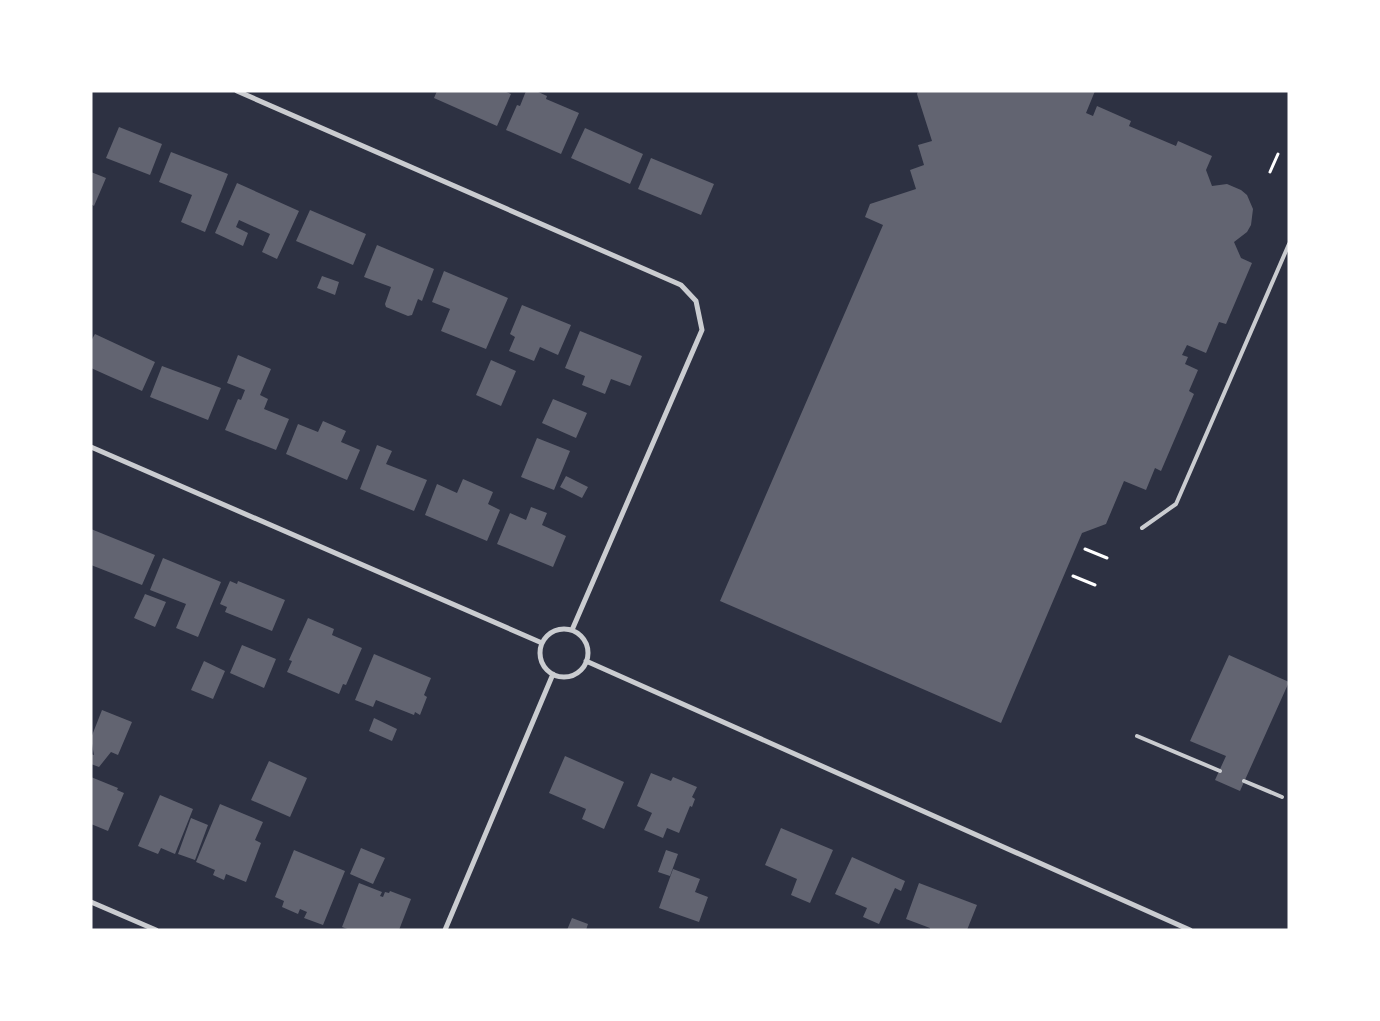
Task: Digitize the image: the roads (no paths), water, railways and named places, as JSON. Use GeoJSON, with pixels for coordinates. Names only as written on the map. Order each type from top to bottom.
{"type":"FeatureCollection","features":[{"type":"Feature","properties":{"kind":"street"},"geometry":{"type":"LineString","coordinates":[[236,91],[681,285],[696,301],[702,330],[572,630]]}},
{"type":"Feature","properties":{"kind":"street"},"geometry":{"type":"LineString","coordinates":[[91,447],[542,643]]}},
{"type":"Feature","properties":{"kind":"street"},"geometry":{"type":"LineString","coordinates":[[557,630],[572,630],[578,634],[587,646],[586,661],[576,674],[560,676],[552,674],[542,662],[540,654],[542,643],[550,633],[557,630]]}},
{"type":"Feature","properties":{"kind":"street"},"geometry":{"type":"LineString","coordinates":[[586,661],[1190,930]]}},
{"type":"Feature","properties":{"kind":"street"},"geometry":{"type":"LineString","coordinates":[[445,930],[552,674]]}},
{"type":"Feature","properties":{"kind":"street"},"geometry":{"type":"LineString","coordinates":[[91,902],[156,930]]}},
{"type":"Feature","properties":{"kind":"lane"},"geometry":{"type":"LineString","coordinates":[[1142,528],[1176,504],[1289,244]]}},
{"type":"Feature","properties":{"kind":"lane"},"geometry":{"type":"LineString","coordinates":[[1137,736],[1220,771]]}},
{"type":"Feature","properties":{"kind":"lane"},"geometry":{"type":"LineString","coordinates":[[1244,781],[1282,797]]}}]}
